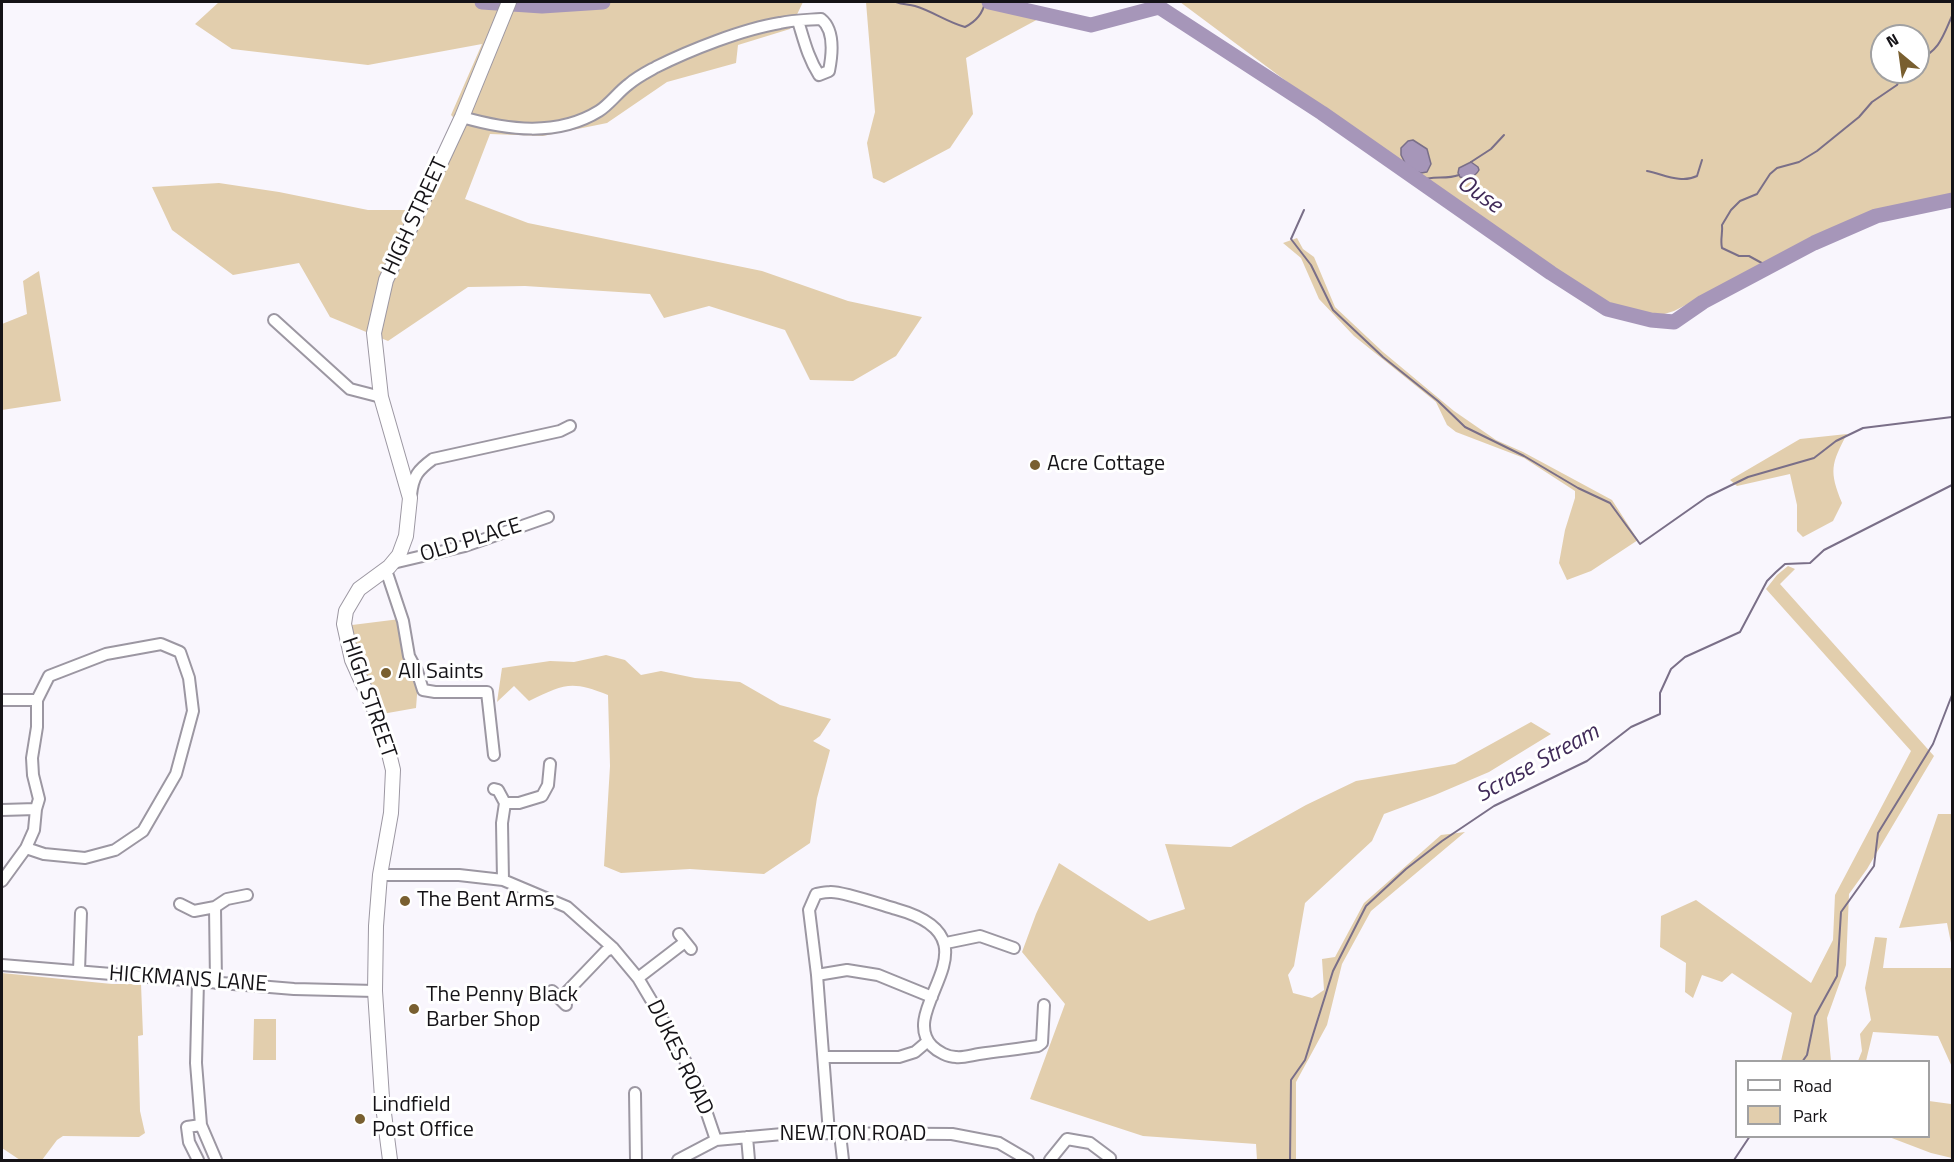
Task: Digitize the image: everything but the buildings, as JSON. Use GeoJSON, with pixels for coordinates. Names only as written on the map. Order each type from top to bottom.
{"type":"FeatureCollection","features":[{"type":"Feature","properties":{"kind":"main road","name":"HIGH STREET"},"geometry":{"type":"LineString","coordinates":[[390,1161],[382,1098],[375,991],[376,926],[380,875],[391,813],[393,770],[383,729],[352,660],[344,624],[346,611],[358,590],[388,567],[399,555],[406,536],[410,498],[381,397],[374,333],[386,280],[462,117],[509,4]]}},
{"type":"Feature","properties":{"kind":"street"},"geometry":{"type":"LineString","coordinates":[[462,117],[495,127],[536,130],[576,124],[600,111],[629,83],[655,68],[698,48],[779,23],[798,21],[821,19],[827,24],[831,39],[829,71],[819,75],[814,68],[798,21]]}},
{"type":"Feature","properties":{"kind":"street"},"geometry":{"type":"LineString","coordinates":[[274,320],[350,389],[381,397]]}},
{"type":"Feature","properties":{"kind":"street"},"geometry":{"type":"LineString","coordinates":[[410,498],[412,483],[419,469],[433,459],[560,431],[570,426]]}},
{"type":"Feature","properties":{"kind":"street","name":"OLD PLACE"},"geometry":{"type":"LineString","coordinates":[[388,567],[465,546],[548,517]]}},
{"type":"Feature","properties":{"kind":"street"},"geometry":{"type":"LineString","coordinates":[[388,567],[388,576],[400,612],[409,656],[423,690],[488,692],[494,755]]}},
{"type":"Feature","properties":{"kind":"street"},"geometry":{"type":"LineString","coordinates":[[2,881],[26,848],[34,830],[39,799],[33,775],[32,758],[37,727],[37,700],[49,676],[106,654],[160,644],[180,652],[189,678],[193,711],[176,774],[143,831],[115,850],[85,858],[44,854],[26,848]]}},
{"type":"Feature","properties":{"kind":"street"},"geometry":{"type":"LineString","coordinates":[[2,700],[37,700]]}},
{"type":"Feature","properties":{"kind":"street"},"geometry":{"type":"LineString","coordinates":[[505,803],[519,803],[542,795],[548,785],[550,764]]}},
{"type":"Feature","properties":{"kind":"street"},"geometry":{"type":"LineString","coordinates":[[494,789],[498,790],[505,803],[502,823],[503,880]]}},
{"type":"Feature","properties":{"kind":"street"},"geometry":{"type":"LineString","coordinates":[[2,810],[36,809]]}},
{"type":"Feature","properties":{"kind":"street","name":"DUKES ROAD"},"geometry":{"type":"LineString","coordinates":[[380,875],[459,875],[503,880],[567,907],[638,978],[679,1047],[701,1096],[716,1140]]}},
{"type":"Feature","properties":{"kind":"street"},"geometry":{"type":"LineString","coordinates":[[843,1161],[834,1134],[809,910],[816,894],[831,891],[911,913],[940,932],[945,944],[941,971],[924,1030],[927,1041],[938,1052],[956,1058],[1038,1046],[1042,1043],[1044,1005]]}},
{"type":"Feature","properties":{"kind":"street"},"geometry":{"type":"LineString","coordinates":[[180,904],[194,911],[215,907],[227,899],[247,896]]}},
{"type":"Feature","properties":{"kind":"street"},"geometry":{"type":"LineString","coordinates":[[215,907],[216,983]]}},
{"type":"Feature","properties":{"kind":"street"},"geometry":{"type":"LineString","coordinates":[[79,971],[81,913]]}},
{"type":"Feature","properties":{"kind":"street"},"geometry":{"type":"LineString","coordinates":[[945,944],[980,936],[1014,948]]}},
{"type":"Feature","properties":{"kind":"street","name":"DUKES ROAD"},"geometry":{"type":"LineString","coordinates":[[638,978],[685,942]]}},
{"type":"Feature","properties":{"kind":"street"},"geometry":{"type":"LineString","coordinates":[[559,998],[608,947]]}},
{"type":"Feature","properties":{"kind":"street","name":"HICKMANS LANE"},"geometry":{"type":"LineString","coordinates":[[2,965],[310,990],[375,991]]}},
{"type":"Feature","properties":{"kind":"street"},"geometry":{"type":"LineString","coordinates":[[817,975],[847,970],[878,975],[932,997]]}},
{"type":"Feature","properties":{"kind":"street"},"geometry":{"type":"LineString","coordinates":[[198,981],[196,1063],[201,1125],[216,1160],[208,1161]]}},
{"type":"Feature","properties":{"kind":"street"},"geometry":{"type":"LineString","coordinates":[[824,1057],[899,1058],[915,1052],[927,1041]]}},
{"type":"Feature","properties":{"kind":"street"},"geometry":{"type":"LineString","coordinates":[[635,1093],[636,1161]]}},
{"type":"Feature","properties":{"kind":"street"},"geometry":{"type":"LineString","coordinates":[[198,1161],[189,1142],[187,1127],[201,1125]]}},
{"type":"Feature","properties":{"kind":"street","name":"NEWTON ROAD"},"geometry":{"type":"LineString","coordinates":[[678,1161],[716,1140],[795,1133],[952,1134],[999,1143],[1028,1161]]}},
{"type":"Feature","properties":{"kind":"street"},"geometry":{"type":"LineString","coordinates":[[747,1137],[749,1161]]}},
{"type":"Feature","properties":{"kind":"street"},"geometry":{"type":"LineString","coordinates":[[1050,1161],[1067,1139],[1090,1143],[1110,1158],[1109,1161]]}},
{"type":"Feature","properties":{"kind":"green space"},"geometry":{"type":"Polygon","coordinates":[[[219,2],[803,2],[790,29],[738,45],[736,63],[667,82],[607,123],[543,136],[490,134],[465,199],[528,223],[762,271],[848,301],[922,317],[896,356],[853,381],[810,380],[785,330],[709,306],[664,318],[650,294],[525,286],[468,287],[388,341],[330,317],[299,263],[233,275],[172,230],[152,187],[219,183],[279,192],[368,210],[426,210],[464,128],[451,115],[482,44],[368,65],[232,49],[195,24],[219,2]]]}},
{"type":"Feature","properties":{"kind":"green space"},"geometry":{"type":"Polygon","coordinates":[[[866,2],[1022,2],[1042,17],[966,58],[973,114],[950,148],[884,183],[873,178],[867,143],[875,112],[866,2]]]}},
{"type":"Feature","properties":{"kind":"green space"},"geometry":{"type":"Polygon","coordinates":[[[1180,2],[1952,2],[1952,195],[1876,209],[1674,311],[1661,315],[1643,315],[1607,304],[1543,262],[1491,232],[1180,2]]]}},
{"type":"Feature","properties":{"kind":"green space"},"geometry":{"type":"Polygon","coordinates":[[[1297,238],[1303,249],[1314,257],[1335,307],[1383,352],[1454,411],[1496,440],[1612,500],[1638,540],[1591,571],[1567,580],[1559,563],[1575,491],[1524,458],[1456,432],[1447,425],[1436,402],[1354,336],[1319,299],[1301,258],[1283,243],[1297,238]]]}},
{"type":"Feature","properties":{"kind":"green space"},"geometry":{"type":"Polygon","coordinates":[[[39,271],[61,401],[2,410],[2,324],[27,314],[23,281],[39,271]]]}},
{"type":"Feature","properties":{"kind":"green space"},"geometry":{"type":"Polygon","coordinates":[[[1847,434],[1834,468],[1835,483],[1842,503],[1833,521],[1803,537],[1797,531],[1797,505],[1790,474],[1737,486],[1730,480],[1800,439],[1847,434]]]}},
{"type":"Feature","properties":{"kind":"green space"},"geometry":{"type":"Polygon","coordinates":[[[1788,566],[1795,569],[1780,584],[1934,756],[1867,869],[1849,894],[1846,965],[1827,1018],[1831,1060],[1781,1060],[1792,1013],[1732,973],[1722,982],[1702,975],[1693,998],[1685,992],[1686,963],[1660,947],[1661,916],[1696,900],[1811,983],[1833,940],[1835,895],[1911,751],[1766,589],[1788,566]]]}},
{"type":"Feature","properties":{"kind":"green space"},"geometry":{"type":"Polygon","coordinates":[[[400,619],[418,682],[416,708],[382,714],[357,656],[352,625],[400,619]]]}},
{"type":"Feature","properties":{"kind":"green space"},"geometry":{"type":"Polygon","coordinates":[[[606,655],[625,660],[641,675],[661,671],[695,678],[740,682],[780,705],[831,719],[820,736],[813,741],[830,750],[817,798],[810,843],[764,874],[690,869],[621,873],[604,866],[610,766],[608,695],[585,687],[568,686],[529,701],[514,686],[497,702],[502,668],[550,661],[574,662],[606,655]]]}},
{"type":"Feature","properties":{"kind":"green space"},"geometry":{"type":"Polygon","coordinates":[[[1531,722],[1551,734],[1489,772],[1384,814],[1372,841],[1305,903],[1294,966],[1288,975],[1293,993],[1312,998],[1324,990],[1322,959],[1335,957],[1364,903],[1441,835],[1465,832],[1371,911],[1342,964],[1327,1025],[1296,1082],[1296,1160],[1257,1160],[1256,1144],[1143,1136],[1030,1099],[1065,1004],[1022,952],[1059,863],[1149,921],[1185,909],[1165,844],[1231,847],[1306,805],[1356,781],[1455,764],[1531,722]]]}},
{"type":"Feature","properties":{"kind":"green space"},"geometry":{"type":"Polygon","coordinates":[[[1938,814],[1952,814],[1952,948],[1947,923],[1899,928],[1938,814]]]}},
{"type":"Feature","properties":{"kind":"green space"},"geometry":{"type":"Polygon","coordinates":[[[1875,937],[1887,938],[1883,968],[1952,968],[1952,1067],[1938,1036],[1873,1032],[1866,1060],[1858,1060],[1862,1051],[1860,1034],[1871,1020],[1865,988],[1875,937]]]}},
{"type":"Feature","properties":{"kind":"green space"},"geometry":{"type":"Polygon","coordinates":[[[2,973],[112,984],[141,984],[143,1035],[138,1036],[140,1111],[145,1133],[139,1137],[63,1136],[57,1140],[42,1160],[20,1160],[2,1148],[2,973]]]}},
{"type":"Feature","properties":{"kind":"green space"},"geometry":{"type":"Polygon","coordinates":[[[254,1019],[276,1019],[276,1060],[253,1060],[254,1019]]]}},
{"type":"Feature","properties":{"kind":"green space"},"geometry":{"type":"Polygon","coordinates":[[[1952,1100],[1952,1158],[1931,1153],[1892,1138],[1930,1138],[1930,1101],[1951,1104],[1952,1100]]]}},
{"type":"Feature","properties":{"kind":"shaded area"},"geometry":{"type":"Polygon","coordinates":[[[1413,140],[1427,149],[1431,164],[1427,172],[1421,173],[1408,169],[1401,155],[1401,148],[1408,141],[1413,140]]]}},
{"type":"Feature","properties":{"kind":"shaded area"},"geometry":{"type":"Polygon","coordinates":[[[1471,162],[1479,170],[1468,178],[1460,177],[1459,168],[1471,162]]]}},
{"type":"Feature","properties":{"kind":"waterway","name":"Ouse"},"geometry":{"type":"LineString","coordinates":[[482,2],[542,6],[603,2]]}},
{"type":"Feature","properties":{"kind":"waterway"},"geometry":{"type":"LineString","coordinates":[[896,2],[921,8],[965,27],[978,17],[985,2]]}},
{"type":"Feature","properties":{"kind":"waterway","name":"Ouse"},"geometry":{"type":"LineString","coordinates":[[989,2],[1091,25],[1159,7],[1322,113],[1551,273],[1607,309],[1651,320],[1674,322],[1703,302],[1814,243],[1876,216],[1952,200]]}},
{"type":"Feature","properties":{"kind":"waterway"},"geometry":{"type":"LineString","coordinates":[[1930,53],[1943,36],[1952,16]]}},
{"type":"Feature","properties":{"kind":"waterway"},"geometry":{"type":"LineString","coordinates":[[1769,267],[1749,256],[1739,256],[1722,248],[1722,225],[1731,210],[1740,201],[1757,194],[1770,174],[1777,168],[1799,162],[1817,151],[1859,117],[1872,102],[1897,84]]}},
{"type":"Feature","properties":{"kind":"waterway"},"geometry":{"type":"LineString","coordinates":[[1471,162],[1491,149],[1504,135]]}},
{"type":"Feature","properties":{"kind":"waterway"},"geometry":{"type":"LineString","coordinates":[[1647,171],[1678,179],[1691,178],[1697,176],[1702,160]]}},
{"type":"Feature","properties":{"kind":"waterway"},"geometry":{"type":"LineString","coordinates":[[1418,181],[1459,175]]}},
{"type":"Feature","properties":{"kind":"waterway"},"geometry":{"type":"LineString","coordinates":[[1304,210],[1291,239],[1311,265],[1333,310],[1383,357],[1438,401],[1465,427],[1610,503],[1640,544],[1707,497],[1748,477],[1814,458],[1836,441],[1863,428],[1952,417]]}},
{"type":"Feature","properties":{"kind":"waterway","name":"Scrase Stream"},"geometry":{"type":"LineString","coordinates":[[1290,1160],[1291,1080],[1305,1060],[1333,971],[1366,906],[1406,869],[1442,841],[1494,806],[1587,761],[1631,727],[1660,714],[1660,693],[1671,669],[1685,657],[1740,632],[1767,581],[1785,564],[1810,563],[1824,550],[1952,485]]}},
{"type":"Feature","properties":{"kind":"waterway"},"geometry":{"type":"LineString","coordinates":[[1803,1060],[1807,1055],[1815,1016],[1837,976],[1841,912],[1874,866],[1878,833],[1933,744],[1952,695]]}},
{"type":"Feature","properties":{"kind":"waterway"},"geometry":{"type":"LineString","coordinates":[[1734,1160],[1749,1138]]}},
{"type":"Feature","properties":{"kind":"place","name":"Acre Cottage"},"geometry":{"type":"Point","coordinates":[1035,465]}},
{"type":"Feature","properties":{"kind":"place","name":"All Saints"},"geometry":{"type":"Point","coordinates":[386,673]}},
{"type":"Feature","properties":{"kind":"place","name":"The Bent Arms"},"geometry":{"type":"Point","coordinates":[405,901]}},
{"type":"Feature","properties":{"kind":"place","name":"The Penny Black Barber Shop"},"geometry":{"type":"Point","coordinates":[414,1009]}},
{"type":"Feature","properties":{"kind":"place","name":"Lindfield Post Office"},"geometry":{"type":"Point","coordinates":[360,1119]}}]}
